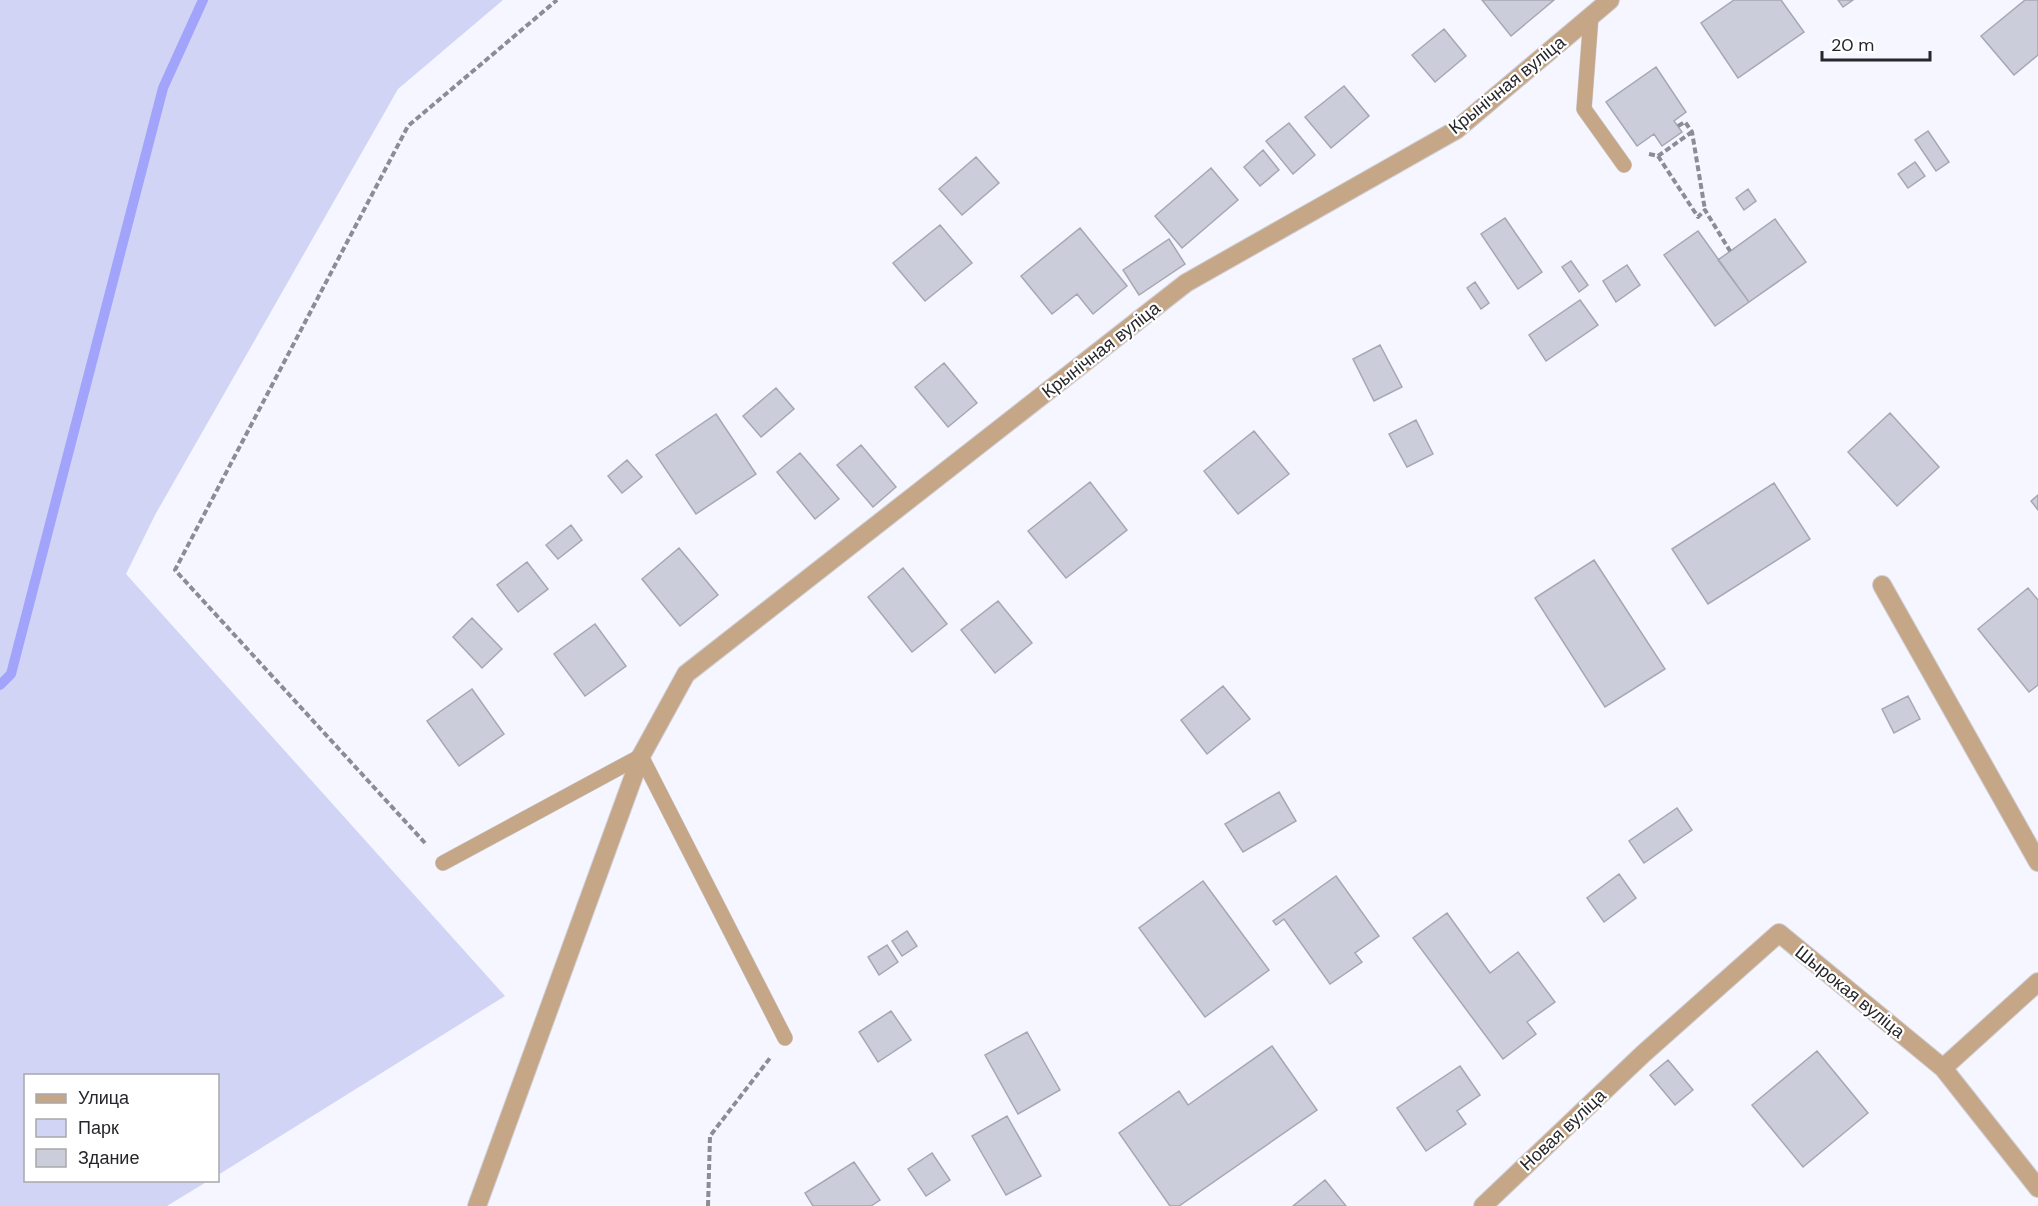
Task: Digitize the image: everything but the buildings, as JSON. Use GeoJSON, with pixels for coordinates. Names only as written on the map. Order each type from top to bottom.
{"type":"FeatureCollection","features":[{"type":"Feature","properties":{"kind":"street","name":"Крынічная вуліца"},"geometry":{"type":"LineString","coordinates":[[477,1206],[641,756],[686,674],[1186,283],[1456,130],[1610,0]]}},
{"type":"Feature","properties":{"kind":"street"},"geometry":{"type":"LineString","coordinates":[[1882,585],[2038,862]]}},
{"type":"Feature","properties":{"kind":"street","name":"Шырокая вуліца"},"geometry":{"type":"LineString","coordinates":[[1643,1054],[1779,933],[1943,1068],[2038,1188]]}},
{"type":"Feature","properties":{"kind":"street"},"geometry":{"type":"LineString","coordinates":[[1943,1068],[2038,982]]}},
{"type":"Feature","properties":{"kind":"street","name":"Новая вуліца"},"geometry":{"type":"LineString","coordinates":[[1483,1206],[1643,1054]]}},
{"type":"Feature","properties":{"kind":"lane"},"geometry":{"type":"LineString","coordinates":[[1591,16],[1584,109],[1624,165]]}},
{"type":"Feature","properties":{"kind":"lane"},"geometry":{"type":"LineString","coordinates":[[443,863],[641,756],[785,1038]]}},
{"type":"Feature","properties":{"kind":"path"},"geometry":{"type":"LineString","coordinates":[[443,863],[175,570],[408,126],[556,0]]}},
{"type":"Feature","properties":{"kind":"path"},"geometry":{"type":"LineString","coordinates":[[1678,126],[1685,122],[1692,132],[1705,210],[1730,251]]}},
{"type":"Feature","properties":{"kind":"path"},"geometry":{"type":"LineString","coordinates":[[1612,148],[1658,156],[1692,132]]}},
{"type":"Feature","properties":{"kind":"path"},"geometry":{"type":"LineString","coordinates":[[1658,156],[1698,217],[1705,210]]}},
{"type":"Feature","properties":{"kind":"path"},"geometry":{"type":"LineString","coordinates":[[708,1206],[710,1136],[785,1038]]}},
{"type":"Feature","properties":{"kind":"green space"},"geometry":{"type":"Polygon","coordinates":[[[0,0],[503,0],[398,89],[155,515],[126,574],[505,996],[219,1174],[219,1074],[24,1074],[24,1182],[206,1182],[167,1206],[0,1206],[0,0]]]}},
{"type":"Feature","properties":{"kind":"waterway"},"geometry":{"type":"LineString","coordinates":[[0,685],[11,674],[163,88],[203,0]]}}]}
